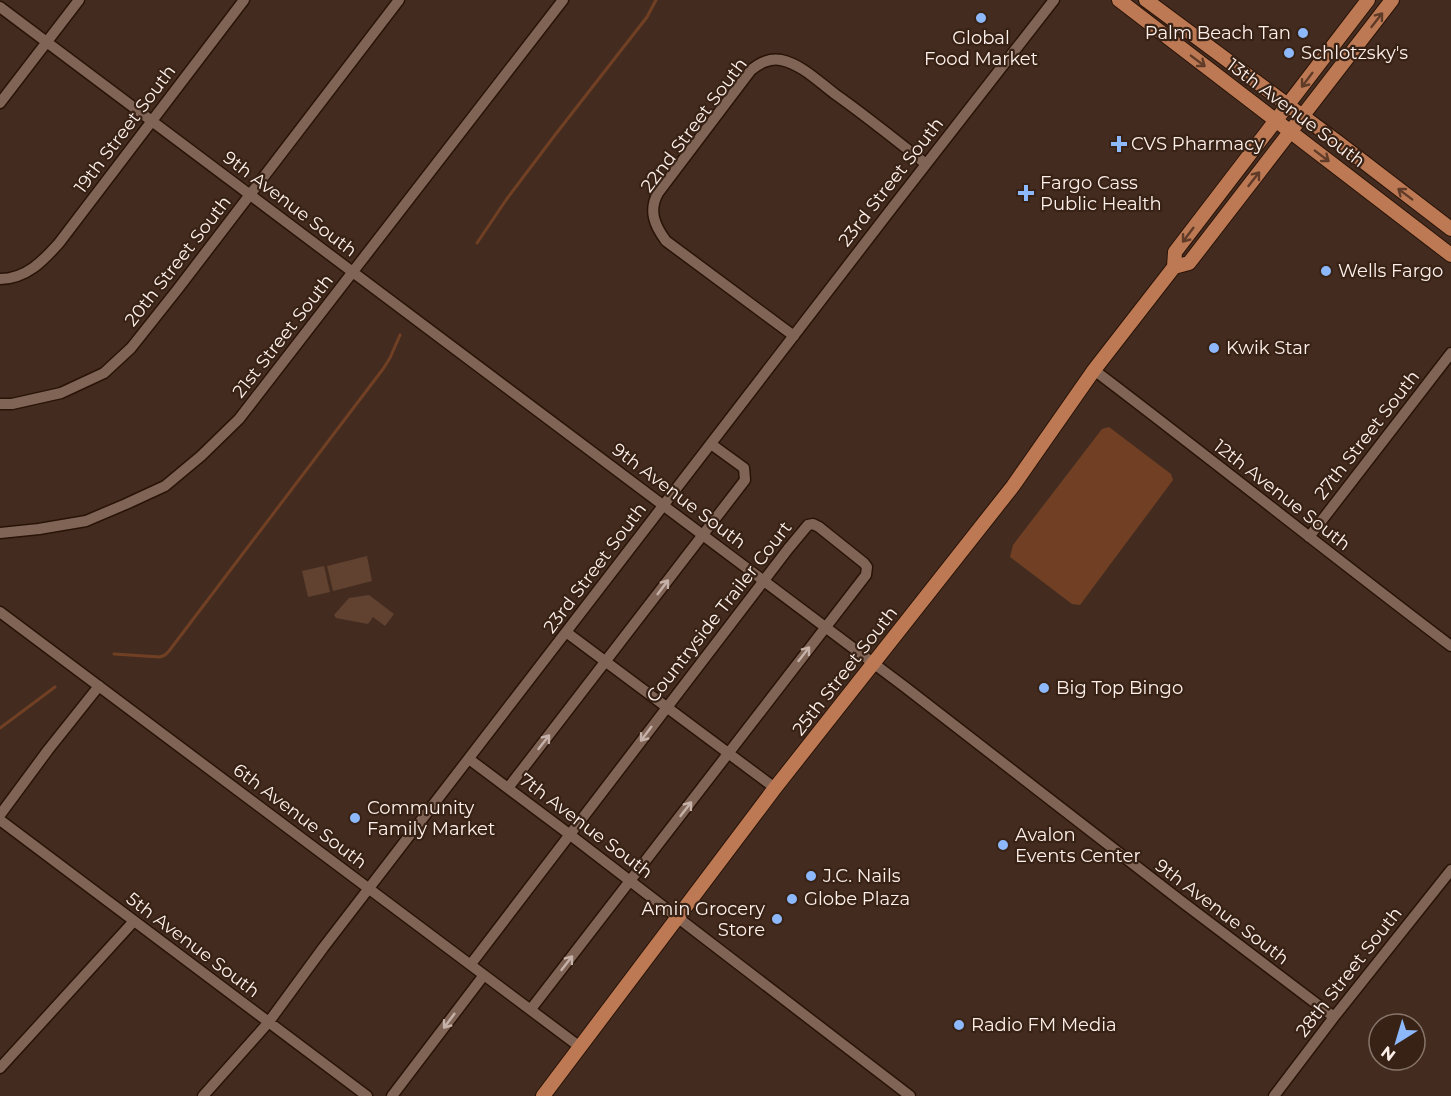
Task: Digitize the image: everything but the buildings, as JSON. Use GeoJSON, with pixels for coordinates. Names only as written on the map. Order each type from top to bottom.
{"type":"FeatureCollection","features":[{"type":"Feature","properties":{"kind":"main road","name":"13th Avenue South"},"geometry":{"type":"LineString","coordinates":[[1119,0],[1451,255]]}},
{"type":"Feature","properties":{"kind":"main road","name":"13th Avenue South"},"geometry":{"type":"LineString","coordinates":[[1146,0],[1451,229]]}},
{"type":"Feature","properties":{"kind":"main road","name":"25th Street South"},"geometry":{"type":"LineString","coordinates":[[543,1096],[775,788],[1012,486],[1094,370],[1174,267],[1175,252],[1368,0]]}},
{"type":"Feature","properties":{"kind":"main road","name":"25th Street South"},"geometry":{"type":"LineString","coordinates":[[1174,267],[1189,263],[1392,0]]}},
{"type":"Feature","properties":{"kind":"street"},"geometry":{"type":"LineString","coordinates":[[0,103],[79,0]]}},
{"type":"Feature","properties":{"kind":"street","name":"19th Street South"},"geometry":{"type":"LineString","coordinates":[[0,279],[10,279],[27,272],[43,260],[59,243],[244,0]]}},
{"type":"Feature","properties":{"kind":"street","name":"20th Street South"},"geometry":{"type":"LineString","coordinates":[[0,404],[12,404],[61,393],[104,372],[130,348],[399,0]]}},
{"type":"Feature","properties":{"kind":"street","name":"21st Street South"},"geometry":{"type":"LineString","coordinates":[[0,533],[86,521],[165,486],[201,456],[239,419],[563,0]]}},
{"type":"Feature","properties":{"kind":"street","name":"23rd Street South"},"geometry":{"type":"LineString","coordinates":[[202,1096],[268,1023],[566,632],[1054,0]]}},
{"type":"Feature","properties":{"kind":"street","name":"9th Avenue South"},"geometry":{"type":"LineString","coordinates":[[0,7],[874,663],[1334,1017]]}},
{"type":"Feature","properties":{"kind":"street","name":"22nd Street South"},"geometry":{"type":"LineString","coordinates":[[794,336],[666,241],[658,231],[652,211],[654,200],[695,144],[752,70],[766,61],[781,60],[800,68],[869,118],[926,164]]}},
{"type":"Feature","properties":{"kind":"street","name":"27th Street South"},"geometry":{"type":"LineString","coordinates":[[1308,537],[1451,353]]}},
{"type":"Feature","properties":{"kind":"street","name":"12th Avenue South"},"geometry":{"type":"LineString","coordinates":[[1094,370],[1451,646]]}},
{"type":"Feature","properties":{"kind":"street"},"geometry":{"type":"LineString","coordinates":[[508,789],[745,480],[744,468],[711,444]]}},
{"type":"Feature","properties":{"kind":"street","name":"Countryside Trailer Court"},"geometry":{"type":"LineString","coordinates":[[471,964],[764,580],[808,525],[819,526],[864,563],[867,567],[866,575],[531,1009]]}},
{"type":"Feature","properties":{"kind":"street","name":"6th Avenue South"},"geometry":{"type":"LineString","coordinates":[[0,612],[580,1047]]}},
{"type":"Feature","properties":{"kind":"street"},"geometry":{"type":"LineString","coordinates":[[566,632],[775,788]]}},
{"type":"Feature","properties":{"kind":"street"},"geometry":{"type":"LineString","coordinates":[[0,815],[99,686]]}},
{"type":"Feature","properties":{"kind":"street","name":"7th Avenue South"},"geometry":{"type":"LineString","coordinates":[[469,759],[910,1096]]}},
{"type":"Feature","properties":{"kind":"street","name":"5th Avenue South"},"geometry":{"type":"LineString","coordinates":[[0,820],[367,1096]]}},
{"type":"Feature","properties":{"kind":"street","name":"28th Street South"},"geometry":{"type":"LineString","coordinates":[[1274,1096],[1451,870]]}},
{"type":"Feature","properties":{"kind":"street"},"geometry":{"type":"LineString","coordinates":[[0,1068],[134,921]]}},
{"type":"Feature","properties":{"kind":"street"},"geometry":{"type":"LineString","coordinates":[[392,1096],[484,975]]}},
{"type":"Feature","properties":{"kind":"shaded area"},"geometry":{"type":"Polygon","coordinates":[[[1109,427],[1171,474],[1173,480],[1080,605],[1072,604],[1010,557],[1013,545],[1102,429],[1109,427]]]}},
{"type":"Feature","properties":{"kind":"shaded area"},"geometry":{"type":"Polygon","coordinates":[[[367,556],[372,581],[333,591],[327,566],[367,556]]]}},
{"type":"Feature","properties":{"kind":"shaded area"},"geometry":{"type":"Polygon","coordinates":[[[324,566],[330,592],[308,597],[302,571],[324,566]]]}},
{"type":"Feature","properties":{"kind":"shaded area"},"geometry":{"type":"Polygon","coordinates":[[[369,595],[394,614],[385,626],[373,617],[368,624],[336,618],[334,615],[349,598],[369,595]]]}},
{"type":"Feature","properties":{"kind":"waterway"},"geometry":{"type":"LineString","coordinates":[[477,243],[506,200],[647,17],[656,0]]}},
{"type":"Feature","properties":{"kind":"waterway"},"geometry":{"type":"LineString","coordinates":[[114,654],[160,657],[169,651],[383,369],[400,335]]}},
{"type":"Feature","properties":{"kind":"waterway"},"geometry":{"type":"LineString","coordinates":[[0,728],[55,687]]}},
{"type":"Feature","properties":{"kind":"place","name":"Global Food Market"},"geometry":{"type":"Point","coordinates":[981,18]}},
{"type":"Feature","properties":{"kind":"place","name":"Palm Beach Tan"},"geometry":{"type":"Point","coordinates":[1303,33]}},
{"type":"Feature","properties":{"kind":"place","name":"Schlotzsky's"},"geometry":{"type":"Point","coordinates":[1289,53]}},
{"type":"Feature","properties":{"kind":"place","name":"CVS Pharmacy"},"geometry":{"type":"Point","coordinates":[1119,144]}},
{"type":"Feature","properties":{"kind":"place","name":"Fargo Cass Public Health"},"geometry":{"type":"Point","coordinates":[1026,193]}},
{"type":"Feature","properties":{"kind":"place","name":"Wells Fargo"},"geometry":{"type":"Point","coordinates":[1326,271]}},
{"type":"Feature","properties":{"kind":"place","name":"Kwik Star"},"geometry":{"type":"Point","coordinates":[1214,348]}},
{"type":"Feature","properties":{"kind":"place","name":"Big Top Bingo"},"geometry":{"type":"Point","coordinates":[1044,688]}},
{"type":"Feature","properties":{"kind":"place","name":"Community Family Market"},"geometry":{"type":"Point","coordinates":[355,818]}},
{"type":"Feature","properties":{"kind":"place","name":"Avalon Events Center"},"geometry":{"type":"Point","coordinates":[1003,845]}},
{"type":"Feature","properties":{"kind":"place","name":"J.C. Nails"},"geometry":{"type":"Point","coordinates":[811,876]}},
{"type":"Feature","properties":{"kind":"place","name":"Globe Plaza"},"geometry":{"type":"Point","coordinates":[792,899]}},
{"type":"Feature","properties":{"kind":"place","name":"Amin Grocery Store"},"geometry":{"type":"Point","coordinates":[777,919]}},
{"type":"Feature","properties":{"kind":"place","name":"Radio FM Media"},"geometry":{"type":"Point","coordinates":[959,1025]}}]}
